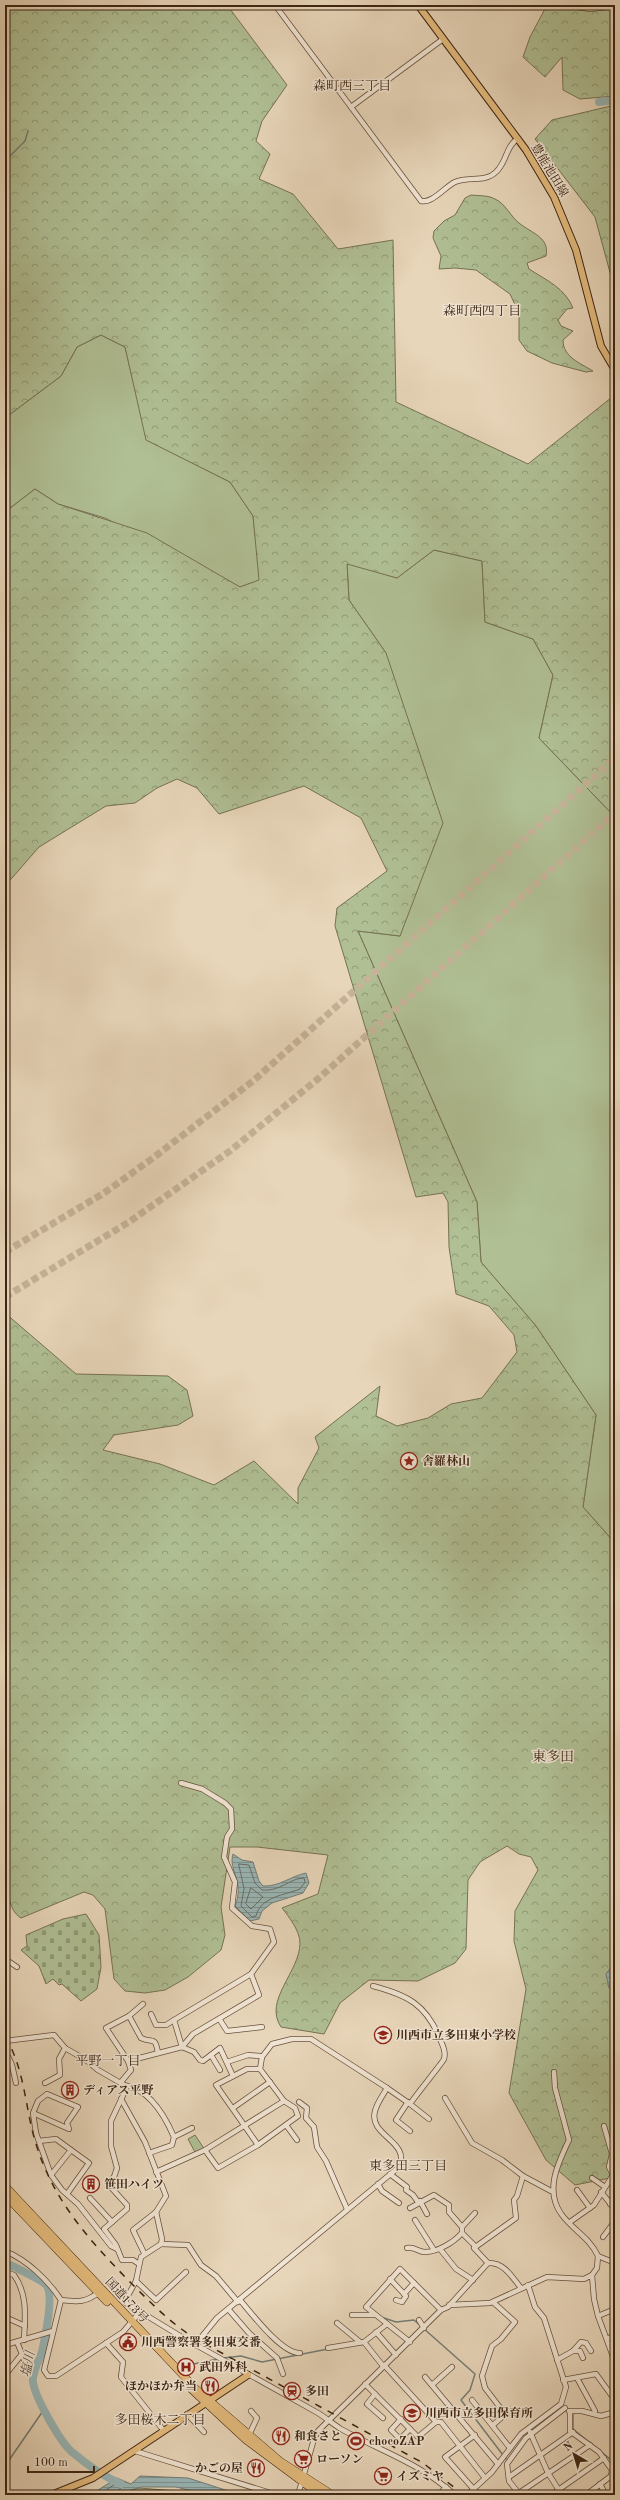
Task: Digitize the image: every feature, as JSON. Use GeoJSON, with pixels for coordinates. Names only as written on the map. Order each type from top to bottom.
{"type":"FeatureCollection","features":[{"type":"Feature","properties":{"kind":"highway","name":"国道173号"},"geometry":{"type":"LineString","coordinates":[[5,2186],[7,2196],[206,2401],[246,2440],[303,2479],[333,2495]]}},
{"type":"Feature","properties":{"kind":"highway","name":"国道173号"},"geometry":{"type":"LineString","coordinates":[[206,2401],[303,2479],[320,2495]]}},
{"type":"Feature","properties":{"kind":"main road","name":"豊能池田線"},"geometry":{"type":"LineString","coordinates":[[419,5],[517,139],[554,196],[569,231],[582,270],[601,346],[615,370]]}},
{"type":"Feature","properties":{"kind":"main road"},"geometry":{"type":"LineString","coordinates":[[51,2495],[100,2474],[206,2401],[248,2375]]}},
{"type":"Feature","properties":{"kind":"street"},"geometry":{"type":"LineString","coordinates":[[275,5],[419,200],[424,202],[456,182],[492,175],[501,166],[508,147],[517,139]]}},
{"type":"Feature","properties":{"kind":"street"},"geometry":{"type":"LineString","coordinates":[[565,5],[590,9],[615,6]]}},
{"type":"Feature","properties":{"kind":"street"},"geometry":{"type":"LineString","coordinates":[[351,107],[443,39]]}},
{"type":"Feature","properties":{"kind":"street"},"geometry":{"type":"LineString","coordinates":[[151,2014],[156,2024],[166,2025],[251,1974],[274,1942],[270,1929],[252,1926],[232,1908],[235,1882],[224,1857],[226,1837],[232,1829],[230,1809],[225,1803],[202,1789],[181,1783]]}},
{"type":"Feature","properties":{"kind":"street"},"geometry":{"type":"LineString","coordinates":[[5,1959],[16,1967]]}},
{"type":"Feature","properties":{"kind":"street"},"geometry":{"type":"LineString","coordinates":[[128,2060],[182,2047],[193,2034],[220,2020],[259,1995],[251,1974]]}},
{"type":"Feature","properties":{"kind":"street"},"geometry":{"type":"LineString","coordinates":[[373,1986],[390,1990],[418,2004],[434,2025],[445,2053],[444,2061],[396,2120],[410,2131]]}},
{"type":"Feature","properties":{"kind":"street"},"geometry":{"type":"LineString","coordinates":[[122,2084],[131,2070],[128,2060],[106,2028],[129,2016],[144,2004]]}},
{"type":"Feature","properties":{"kind":"street"},"geometry":{"type":"LineString","coordinates":[[129,2016],[141,2038],[153,2039],[156,2043],[158,2053]]}},
{"type":"Feature","properties":{"kind":"street"},"geometry":{"type":"LineString","coordinates":[[174,2020],[182,2047]]}},
{"type":"Feature","properties":{"kind":"street"},"geometry":{"type":"LineString","coordinates":[[220,2020],[227,2031],[262,2027]]}},
{"type":"Feature","properties":{"kind":"street"},"geometry":{"type":"LineString","coordinates":[[5,2041],[54,2036],[65,2048],[86,2060],[98,2070],[122,2084],[138,2090],[159,2111],[174,2137],[172,2145],[149,2153]]}},
{"type":"Feature","properties":{"kind":"street"},"geometry":{"type":"LineString","coordinates":[[205,2150],[218,2168],[258,2145],[298,2116],[295,2108],[284,2101],[260,2069],[262,2057],[272,2044],[292,2039],[311,2039],[409,2103],[428,2119]]}},
{"type":"Feature","properties":{"kind":"street"},"geometry":{"type":"LineString","coordinates":[[182,2047],[194,2052],[200,2060],[203,2061],[220,2048],[228,2062],[233,2076]]}},
{"type":"Feature","properties":{"kind":"street"},"geometry":{"type":"LineString","coordinates":[[45,2083],[60,2074],[59,2059],[65,2048]]}},
{"type":"Feature","properties":{"kind":"street"},"geometry":{"type":"LineString","coordinates":[[5,2050],[12,2065],[16,2083]]}},
{"type":"Feature","properties":{"kind":"street"},"geometry":{"type":"LineString","coordinates":[[211,2055],[220,2070]]}},
{"type":"Feature","properties":{"kind":"street"},"geometry":{"type":"LineString","coordinates":[[228,2062],[248,2056],[260,2056]]}},
{"type":"Feature","properties":{"kind":"street"},"geometry":{"type":"LineString","coordinates":[[258,2145],[216,2085],[247,2069],[260,2069]]}},
{"type":"Feature","properties":{"kind":"street"},"geometry":{"type":"LineString","coordinates":[[551,2191],[559,2161],[569,2140],[555,2088],[554,2072]]}},
{"type":"Feature","properties":{"kind":"street"},"geometry":{"type":"LineString","coordinates":[[233,2108],[270,2082]]}},
{"type":"Feature","properties":{"kind":"street"},"geometry":{"type":"LineString","coordinates":[[122,2084],[126,2089],[111,2122],[111,2146],[117,2168],[114,2177],[106,2183],[127,2205],[127,2209],[104,2229],[122,2260],[133,2260],[140,2264]]}},
{"type":"Feature","properties":{"kind":"street"},"geometry":{"type":"LineString","coordinates":[[195,2345],[206,2329],[347,2209],[399,2167],[402,2154],[379,2129],[374,2112],[387,2088]]}},
{"type":"Feature","properties":{"kind":"street"},"geometry":{"type":"LineString","coordinates":[[33,2113],[69,2129],[67,2123],[78,2107],[47,2094],[38,2101],[33,2113],[39,2141],[51,2176],[78,2204],[110,2246],[117,2249]]}},
{"type":"Feature","properties":{"kind":"street"},"geometry":{"type":"LineString","coordinates":[[445,2098],[472,2143],[502,2160],[522,2176],[551,2191],[562,2215],[592,2243],[598,2256],[597,2268],[592,2275],[584,2279],[547,2277],[493,2302],[449,2305]]}},
{"type":"Feature","properties":{"kind":"street"},"geometry":{"type":"LineString","coordinates":[[121,2099],[149,2153],[166,2196],[156,2212],[133,2230],[144,2253]]}},
{"type":"Feature","properties":{"kind":"street"},"geometry":{"type":"LineString","coordinates":[[156,2172],[205,2150],[284,2101]]}},
{"type":"Feature","properties":{"kind":"street"},"geometry":{"type":"LineString","coordinates":[[299,2102],[307,2108],[306,2118],[314,2127],[317,2147],[326,2161],[347,2209]]}},
{"type":"Feature","properties":{"kind":"street"},"geometry":{"type":"LineString","coordinates":[[286,2125],[297,2140]]}},
{"type":"Feature","properties":{"kind":"street"},"geometry":{"type":"LineString","coordinates":[[570,2222],[590,2208],[605,2187],[613,2172],[609,2167],[612,2154],[604,2126]]}},
{"type":"Feature","properties":{"kind":"street"},"geometry":{"type":"LineString","coordinates":[[174,2137],[192,2128]]}},
{"type":"Feature","properties":{"kind":"street"},"geometry":{"type":"LineString","coordinates":[[39,2141],[56,2139],[89,2163],[67,2194]]}},
{"type":"Feature","properties":{"kind":"street"},"geometry":{"type":"LineString","coordinates":[[51,2176],[71,2150]]}},
{"type":"Feature","properties":{"kind":"street"},"geometry":{"type":"LineString","coordinates":[[390,2174],[407,2187],[406,2190],[414,2195],[427,2214]]}},
{"type":"Feature","properties":{"kind":"street"},"geometry":{"type":"LineString","coordinates":[[476,2247],[516,2218],[514,2200],[517,2196],[522,2176]]}},
{"type":"Feature","properties":{"kind":"street"},"geometry":{"type":"LineString","coordinates":[[592,2178],[605,2187]]}},
{"type":"Feature","properties":{"kind":"street"},"geometry":{"type":"LineString","coordinates":[[378,2184],[382,2191],[398,2203]]}},
{"type":"Feature","properties":{"kind":"street"},"geometry":{"type":"LineString","coordinates":[[577,2190],[590,2208]]}},
{"type":"Feature","properties":{"kind":"street"},"geometry":{"type":"LineString","coordinates":[[601,2192],[612,2206],[615,2197]]}},
{"type":"Feature","properties":{"kind":"street"},"geometry":{"type":"LineString","coordinates":[[410,2208],[434,2195],[449,2205],[449,2212],[462,2227],[462,2233],[476,2247],[488,2263]]}},
{"type":"Feature","properties":{"kind":"street"},"geometry":{"type":"LineString","coordinates":[[90,2198],[112,2222]]}},
{"type":"Feature","properties":{"kind":"street"},"geometry":{"type":"LineString","coordinates":[[156,2212],[162,2239],[161,2244]]}},
{"type":"Feature","properties":{"kind":"street"},"geometry":{"type":"LineString","coordinates":[[462,2227],[475,2213]]}},
{"type":"Feature","properties":{"kind":"street"},"geometry":{"type":"LineString","coordinates":[[415,2220],[434,2250]]}},
{"type":"Feature","properties":{"kind":"street"},"geometry":{"type":"LineString","coordinates":[[603,2237],[613,2228],[615,2221]]}},
{"type":"Feature","properties":{"kind":"street"},"geometry":{"type":"LineString","coordinates":[[407,2248],[416,2248],[425,2252],[440,2249],[462,2233]]}},
{"type":"Feature","properties":{"kind":"street"},"geometry":{"type":"LineString","coordinates":[[300,2353],[292,2352],[272,2336],[216,2276],[201,2266],[188,2245],[161,2244],[144,2253],[136,2281],[126,2299],[126,2303],[195,2345],[330,2420],[339,2428],[406,2460],[455,2495]]}},
{"type":"Feature","properties":{"kind":"street"},"geometry":{"type":"LineString","coordinates":[[440,2249],[456,2269],[472,2280]]}},
{"type":"Feature","properties":{"kind":"street"},"geometry":{"type":"LineString","coordinates":[[5,2251],[25,2262],[49,2284],[61,2300],[78,2302],[92,2299],[100,2291]]}},
{"type":"Feature","properties":{"kind":"street"},"geometry":{"type":"LineString","coordinates":[[598,2256],[615,2263]]}},
{"type":"Feature","properties":{"kind":"street"},"geometry":{"type":"LineString","coordinates":[[298,2495],[314,2439],[365,2384],[410,2342],[441,2310],[449,2305],[488,2263],[496,2263],[504,2268],[521,2288]]}},
{"type":"Feature","properties":{"kind":"street"},"geometry":{"type":"LineString","coordinates":[[410,2342],[374,2315],[366,2304],[390,2279],[400,2269],[441,2310]]}},
{"type":"Feature","properties":{"kind":"street"},"geometry":{"type":"LineString","coordinates":[[136,2281],[156,2300],[186,2272]]}},
{"type":"Feature","properties":{"kind":"street"},"geometry":{"type":"LineString","coordinates":[[6,2273],[14,2274],[20,2283],[26,2303],[24,2340]]}},
{"type":"Feature","properties":{"kind":"street"},"geometry":{"type":"LineString","coordinates":[[592,2275],[594,2299],[598,2316],[608,2339],[615,2363]]}},
{"type":"Feature","properties":{"kind":"street"},"geometry":{"type":"LineString","coordinates":[[390,2279],[404,2294],[405,2299],[402,2302],[396,2300]]}},
{"type":"Feature","properties":{"kind":"street"},"geometry":{"type":"LineString","coordinates":[[404,2294],[414,2284]]}},
{"type":"Feature","properties":{"kind":"street"},"geometry":{"type":"LineString","coordinates":[[467,2495],[498,2464],[510,2448],[528,2429],[561,2404],[565,2395],[563,2380],[544,2318],[535,2307],[528,2285]]}},
{"type":"Feature","properties":{"kind":"street"},"geometry":{"type":"LineString","coordinates":[[61,2300],[44,2370],[48,2376],[56,2376],[123,2332],[140,2312]]}},
{"type":"Feature","properties":{"kind":"street"},"geometry":{"type":"LineString","coordinates":[[493,2302],[515,2322],[501,2340],[492,2346],[482,2376],[485,2388],[505,2414]]}},
{"type":"Feature","properties":{"kind":"street"},"geometry":{"type":"LineString","coordinates":[[229,2310],[249,2332],[277,2358],[283,2371]]}},
{"type":"Feature","properties":{"kind":"street"},"geometry":{"type":"LineString","coordinates":[[598,2316],[610,2311],[615,2313]]}},
{"type":"Feature","properties":{"kind":"street"},"geometry":{"type":"LineString","coordinates":[[352,2315],[374,2315]]}},
{"type":"Feature","properties":{"kind":"street"},"geometry":{"type":"LineString","coordinates":[[5,2317],[25,2326]]}},
{"type":"Feature","properties":{"kind":"street"},"geometry":{"type":"LineString","coordinates":[[419,2320],[424,2328]]}},
{"type":"Feature","properties":{"kind":"street"},"geometry":{"type":"LineString","coordinates":[[337,2323],[362,2342],[436,2422],[441,2422],[461,2445],[485,2478]]}},
{"type":"Feature","properties":{"kind":"street"},"geometry":{"type":"LineString","coordinates":[[328,2348],[362,2342],[387,2324]]}},
{"type":"Feature","properties":{"kind":"street"},"geometry":{"type":"LineString","coordinates":[[5,2345],[53,2331]]}},
{"type":"Feature","properties":{"kind":"street"},"geometry":{"type":"LineString","coordinates":[[376,2332],[396,2355]]}},
{"type":"Feature","properties":{"kind":"street"},"geometry":{"type":"LineString","coordinates":[[608,2339],[615,2335]]}},
{"type":"Feature","properties":{"kind":"street"},"geometry":{"type":"LineString","coordinates":[[17,2342],[27,2369]]}},
{"type":"Feature","properties":{"kind":"street"},"geometry":{"type":"LineString","coordinates":[[557,2360],[573,2351],[581,2342],[586,2342],[591,2351]]}},
{"type":"Feature","properties":{"kind":"street"},"geometry":{"type":"LineString","coordinates":[[106,2343],[123,2362],[122,2377],[164,2431]]}},
{"type":"Feature","properties":{"kind":"street"},"geometry":{"type":"LineString","coordinates":[[573,2351],[580,2351],[583,2358]]}},
{"type":"Feature","properties":{"kind":"street"},"geometry":{"type":"LineString","coordinates":[[5,2375],[22,2354]]}},
{"type":"Feature","properties":{"kind":"street"},"geometry":{"type":"LineString","coordinates":[[432,2385],[452,2367]]}},
{"type":"Feature","properties":{"kind":"street"},"geometry":{"type":"LineString","coordinates":[[563,2380],[596,2374],[612,2396]]}},
{"type":"Feature","properties":{"kind":"street"},"geometry":{"type":"LineString","coordinates":[[425,2377],[498,2464]]}},
{"type":"Feature","properties":{"kind":"street"},"geometry":{"type":"LineString","coordinates":[[577,2378],[595,2412]]}},
{"type":"Feature","properties":{"kind":"street"},"geometry":{"type":"LineString","coordinates":[[365,2384],[418,2438],[436,2422]]}},
{"type":"Feature","properties":{"kind":"street"},"geometry":{"type":"LineString","coordinates":[[375,2394],[367,2404],[384,2418]]}},
{"type":"Feature","properties":{"kind":"street"},"geometry":{"type":"LineString","coordinates":[[472,2400],[493,2424],[510,2448]]}},
{"type":"Feature","properties":{"kind":"street"},"geometry":{"type":"LineString","coordinates":[[561,2404],[570,2412],[582,2411],[601,2416],[615,2412]]}},
{"type":"Feature","properties":{"kind":"street"},"geometry":{"type":"LineString","coordinates":[[565,2408],[526,2438],[507,2464],[510,2481],[520,2494],[590,2444]]}},
{"type":"Feature","properties":{"kind":"street"},"geometry":{"type":"LineString","coordinates":[[493,2424],[510,2410]]}},
{"type":"Feature","properties":{"kind":"street"},"geometry":{"type":"LineString","coordinates":[[249,2435],[257,2418],[251,2411]]}},
{"type":"Feature","properties":{"kind":"street"},"geometry":{"type":"LineString","coordinates":[[570,2412],[569,2428],[590,2444],[604,2458],[612,2470],[611,2476],[586,2495]]}},
{"type":"Feature","properties":{"kind":"street"},"geometry":{"type":"LineString","coordinates":[[188,2414],[204,2432]]}},
{"type":"Feature","properties":{"kind":"street"},"geometry":{"type":"LineString","coordinates":[[401,2419],[391,2430],[400,2439],[410,2429]]}},
{"type":"Feature","properties":{"kind":"street"},"geometry":{"type":"LineString","coordinates":[[528,2429],[548,2473],[562,2495]]}},
{"type":"Feature","properties":{"kind":"street"},"geometry":{"type":"LineString","coordinates":[[509,2477],[573,2432]]}},
{"type":"Feature","properties":{"kind":"street"},"geometry":{"type":"LineString","coordinates":[[475,2435],[445,2457],[479,2495]]}},
{"type":"Feature","properties":{"kind":"street"},"geometry":{"type":"LineString","coordinates":[[135,2451],[277,2495]]}},
{"type":"Feature","properties":{"kind":"street"},"geometry":{"type":"LineString","coordinates":[[551,2495],[604,2458]]}},
{"type":"Feature","properties":{"kind":"street"},"geometry":{"type":"LineString","coordinates":[[600,2484],[606,2495]]}},
{"type":"Feature","properties":{"kind":"street"},"geometry":{"type":"LineString","coordinates":[[439,2495],[446,2488]]}},
{"type":"Feature","properties":{"kind":"green space"},"geometry":{"type":"Polygon","coordinates":[[[5,5],[227,5],[287,85],[262,121],[256,141],[270,154],[259,179],[293,194],[338,249],[393,240],[396,402],[528,464],[611,398],[615,399],[615,817],[539,738],[553,675],[533,639],[485,622],[482,561],[434,550],[397,578],[347,564],[349,600],[386,653],[443,823],[400,936],[358,931],[477,1202],[481,1262],[536,1326],[596,1415],[583,1507],[615,1543],[615,2177],[575,2185],[546,2160],[509,2093],[526,1989],[514,1941],[515,1911],[538,1870],[531,1857],[519,1854],[507,1846],[480,1862],[468,1880],[466,1949],[455,1963],[418,1981],[369,1980],[340,2003],[324,2034],[281,2027],[277,2017],[276,2007],[279,1996],[294,1965],[300,1943],[300,1938],[296,1929],[282,1908],[318,1894],[328,1855],[257,1847],[230,1847],[221,1907],[225,1935],[221,1950],[188,1977],[165,1990],[145,1993],[125,1991],[114,1979],[105,1909],[93,1895],[84,1892],[21,1918],[13,1909],[8,1896],[5,1870],[5,1313],[76,1374],[168,1376],[187,1390],[193,1416],[178,1425],[114,1435],[103,1450],[160,1464],[214,1485],[254,1461],[298,1504],[298,1488],[319,1448],[315,1437],[380,1386],[376,1416],[397,1426],[428,1418],[451,1404],[482,1398],[517,1352],[514,1335],[489,1306],[456,1294],[449,1247],[448,1202],[443,1193],[416,1197],[335,926],[337,908],[387,871],[361,818],[304,786],[219,814],[197,788],[177,779],[157,788],[135,803],[106,806],[39,847],[5,886],[5,512],[35,489],[58,504],[147,533],[240,587],[259,580],[253,516],[230,482],[146,440],[125,347],[101,335],[77,347],[61,376],[5,418],[5,5]]]}},
{"type":"Feature","properties":{"kind":"green space"},"geometry":{"type":"Polygon","coordinates":[[[547,5],[615,5],[615,96],[580,99],[563,90],[562,57],[545,77],[523,57],[530,37],[547,5]]]}},
{"type":"Feature","properties":{"kind":"green space"},"geometry":{"type":"Polygon","coordinates":[[[615,105],[615,291],[595,217],[535,139],[552,120],[615,105]]]}},
{"type":"Feature","properties":{"kind":"green space"},"geometry":{"type":"Polygon","coordinates":[[[471,195],[489,197],[499,201],[516,220],[538,236],[545,244],[546,256],[527,263],[529,269],[554,285],[570,301],[573,308],[567,309],[558,320],[561,326],[573,331],[563,340],[564,346],[566,351],[573,359],[593,371],[586,372],[552,363],[527,351],[519,340],[519,313],[510,294],[476,270],[455,268],[439,269],[441,256],[433,238],[434,231],[444,221],[455,215],[465,198],[471,195]]]}},
{"type":"Feature","properties":{"kind":"green space"},"geometry":{"type":"Polygon","coordinates":[[[101,335],[125,347],[147,440],[230,482],[253,516],[260,580],[240,587],[105,518],[58,504],[35,489],[5,512],[5,418],[61,376],[77,347],[101,335]]]}},
{"type":"Feature","properties":{"kind":"green space"},"geometry":{"type":"Polygon","coordinates":[[[434,550],[482,561],[485,622],[533,639],[553,675],[539,738],[615,817],[615,1543],[583,1507],[596,1415],[536,1326],[481,1262],[477,1202],[358,931],[400,936],[386,653],[349,600],[347,563],[397,578],[434,550]]]}},
{"type":"Feature","properties":{"kind":"green space"},"geometry":{"type":"Polygon","coordinates":[[[86,1914],[99,1935],[101,1967],[97,1989],[81,2001],[62,1984],[59,1985],[53,1979],[46,1984],[39,1966],[21,1950],[27,1946],[26,1935],[63,1919],[86,1914]]]}},
{"type":"Feature","properties":{"kind":"green space"},"geometry":{"type":"Polygon","coordinates":[[[195,2135],[205,2150],[196,2154],[188,2139],[195,2135]]]}},
{"type":"Feature","properties":{"kind":"green space"},"geometry":{"type":"Polygon","coordinates":[[[139,2488],[177,2491],[193,2495],[113,2495],[139,2488]]]}},
{"type":"Feature","properties":{"kind":"water"},"geometry":{"type":"Polygon","coordinates":[[[233,1854],[242,1860],[253,1862],[259,1881],[263,1886],[274,1885],[306,1873],[309,1883],[303,1893],[272,1903],[262,1911],[259,1919],[250,1921],[235,1906],[238,1898],[238,1890],[232,1860],[233,1854]]]}},
{"type":"Feature","properties":{"kind":"water"},"geometry":{"type":"Polygon","coordinates":[[[615,1962],[615,1992],[609,1988],[606,1974],[615,1962]]]}},
{"type":"Feature","properties":{"kind":"water"},"geometry":{"type":"Polygon","coordinates":[[[140,2476],[188,2478],[241,2495],[209,2495],[176,2487],[142,2487],[112,2495],[95,2495],[92,2490],[95,2492],[117,2478],[131,2484],[140,2476]]]}},
{"type":"Feature","properties":{"kind":"waterway"},"geometry":{"type":"LineString","coordinates":[[599,102],[615,100]]}},
{"type":"Feature","properties":{"kind":"waterway"},"geometry":{"type":"LineString","coordinates":[[5,161],[25,141],[28,131]]}},
{"type":"Feature","properties":{"kind":"waterway","name":"塩川"},"geometry":{"type":"LineString","coordinates":[[5,2263],[21,2270],[45,2284],[49,2291],[50,2299],[45,2337],[42,2352],[35,2368],[33,2378],[37,2394],[48,2417],[61,2439],[72,2452],[96,2470],[121,2484]]}},
{"type":"Feature","properties":{"kind":"waterway"},"geometry":{"type":"LineString","coordinates":[[384,2318],[396,2322],[414,2320],[475,2374],[470,2390],[461,2400],[506,2459]]}},
{"type":"Feature","properties":{"kind":"waterway"},"geometry":{"type":"LineString","coordinates":[[223,2358],[241,2356],[262,2362],[328,2349]]}},
{"type":"Feature","properties":{"kind":"waterway"},"geometry":{"type":"LineString","coordinates":[[187,2366],[219,2359]]}},
{"type":"Feature","properties":{"kind":"waterway"},"geometry":{"type":"LineString","coordinates":[[5,2466],[45,2408]]}},
{"type":"Feature","properties":{"kind":"waterway"},"geometry":{"type":"LineString","coordinates":[[573,2413],[573,2429],[615,2463]]}},
{"type":"Feature","properties":{"kind":"waterway"},"geometry":{"type":"LineString","coordinates":[[610,2495],[615,2481]]}},
{"type":"Feature","properties":{"kind":"tunnel"},"geometry":{"type":"LineString","coordinates":[[5,1252],[104,1193],[153,1158],[253,1081],[615,758]]}},
{"type":"Feature","properties":{"kind":"tunnel"},"geometry":{"type":"LineString","coordinates":[[5,1297],[129,1222],[230,1151],[319,1078],[615,813]]}},
{"type":"Feature","properties":{"kind":"railway"},"geometry":{"type":"LineString","coordinates":[[5,2037],[17,2062],[32,2131],[43,2164],[52,2183],[62,2201],[86,2234],[114,2266],[153,2305],[188,2334],[423,2463],[464,2495]]}},
{"type":"Feature","properties":{"kind":"place","name":"舎羅林山"},"geometry":{"type":"Point","coordinates":[409,1461]}},
{"type":"Feature","properties":{"kind":"place","name":"川西市立多田東小学校"},"geometry":{"type":"Point","coordinates":[383,2035]}},
{"type":"Feature","properties":{"kind":"place","name":"ディアス平野"},"geometry":{"type":"Point","coordinates":[70,2090]}},
{"type":"Feature","properties":{"kind":"place","name":"笹田ハイツ"},"geometry":{"type":"Point","coordinates":[91,2184]}},
{"type":"Feature","properties":{"kind":"place","name":"川西警察署多田東交番"},"geometry":{"type":"Point","coordinates":[128,2342]}},
{"type":"Feature","properties":{"kind":"place","name":"武田外科"},"geometry":{"type":"Point","coordinates":[186,2367]}},
{"type":"Feature","properties":{"kind":"place","name":"ほかほか弁当"},"geometry":{"type":"Point","coordinates":[210,2386]}},
{"type":"Feature","properties":{"kind":"place","name":"多田"},"geometry":{"type":"Point","coordinates":[292,2391]}},
{"type":"Feature","properties":{"kind":"place","name":"川西市立多田保育所"},"geometry":{"type":"Point","coordinates":[412,2413]}},
{"type":"Feature","properties":{"kind":"place","name":"和食さと"},"geometry":{"type":"Point","coordinates":[281,2436]}},
{"type":"Feature","properties":{"kind":"place","name":"chocoZAP"},"geometry":{"type":"Point","coordinates":[356,2441]}},
{"type":"Feature","properties":{"kind":"place","name":"ローソン"},"geometry":{"type":"Point","coordinates":[303,2459]}},
{"type":"Feature","properties":{"kind":"place","name":"かごの屋"},"geometry":{"type":"Point","coordinates":[256,2468]}},
{"type":"Feature","properties":{"kind":"place","name":"イズミヤ"},"geometry":{"type":"Point","coordinates":[383,2476]}},
{"type":"Feature","properties":{"kind":"district","name":"森町西三丁目"},"geometry":{"type":"Point","coordinates":[352,85]}},
{"type":"Feature","properties":{"kind":"district","name":"森町西四丁目"},"geometry":{"type":"Point","coordinates":[482,310]}},
{"type":"Feature","properties":{"kind":"district","name":"東多田"},"geometry":{"type":"Point","coordinates":[553,1756]}},
{"type":"Feature","properties":{"kind":"district","name":"平野一丁目"},"geometry":{"type":"Point","coordinates":[108,2060]}},
{"type":"Feature","properties":{"kind":"district","name":"東多田三丁目"},"geometry":{"type":"Point","coordinates":[408,2165]}},
{"type":"Feature","properties":{"kind":"district","name":"多田桜木二丁目"},"geometry":{"type":"Point","coordinates":[160,2419]}}]}
